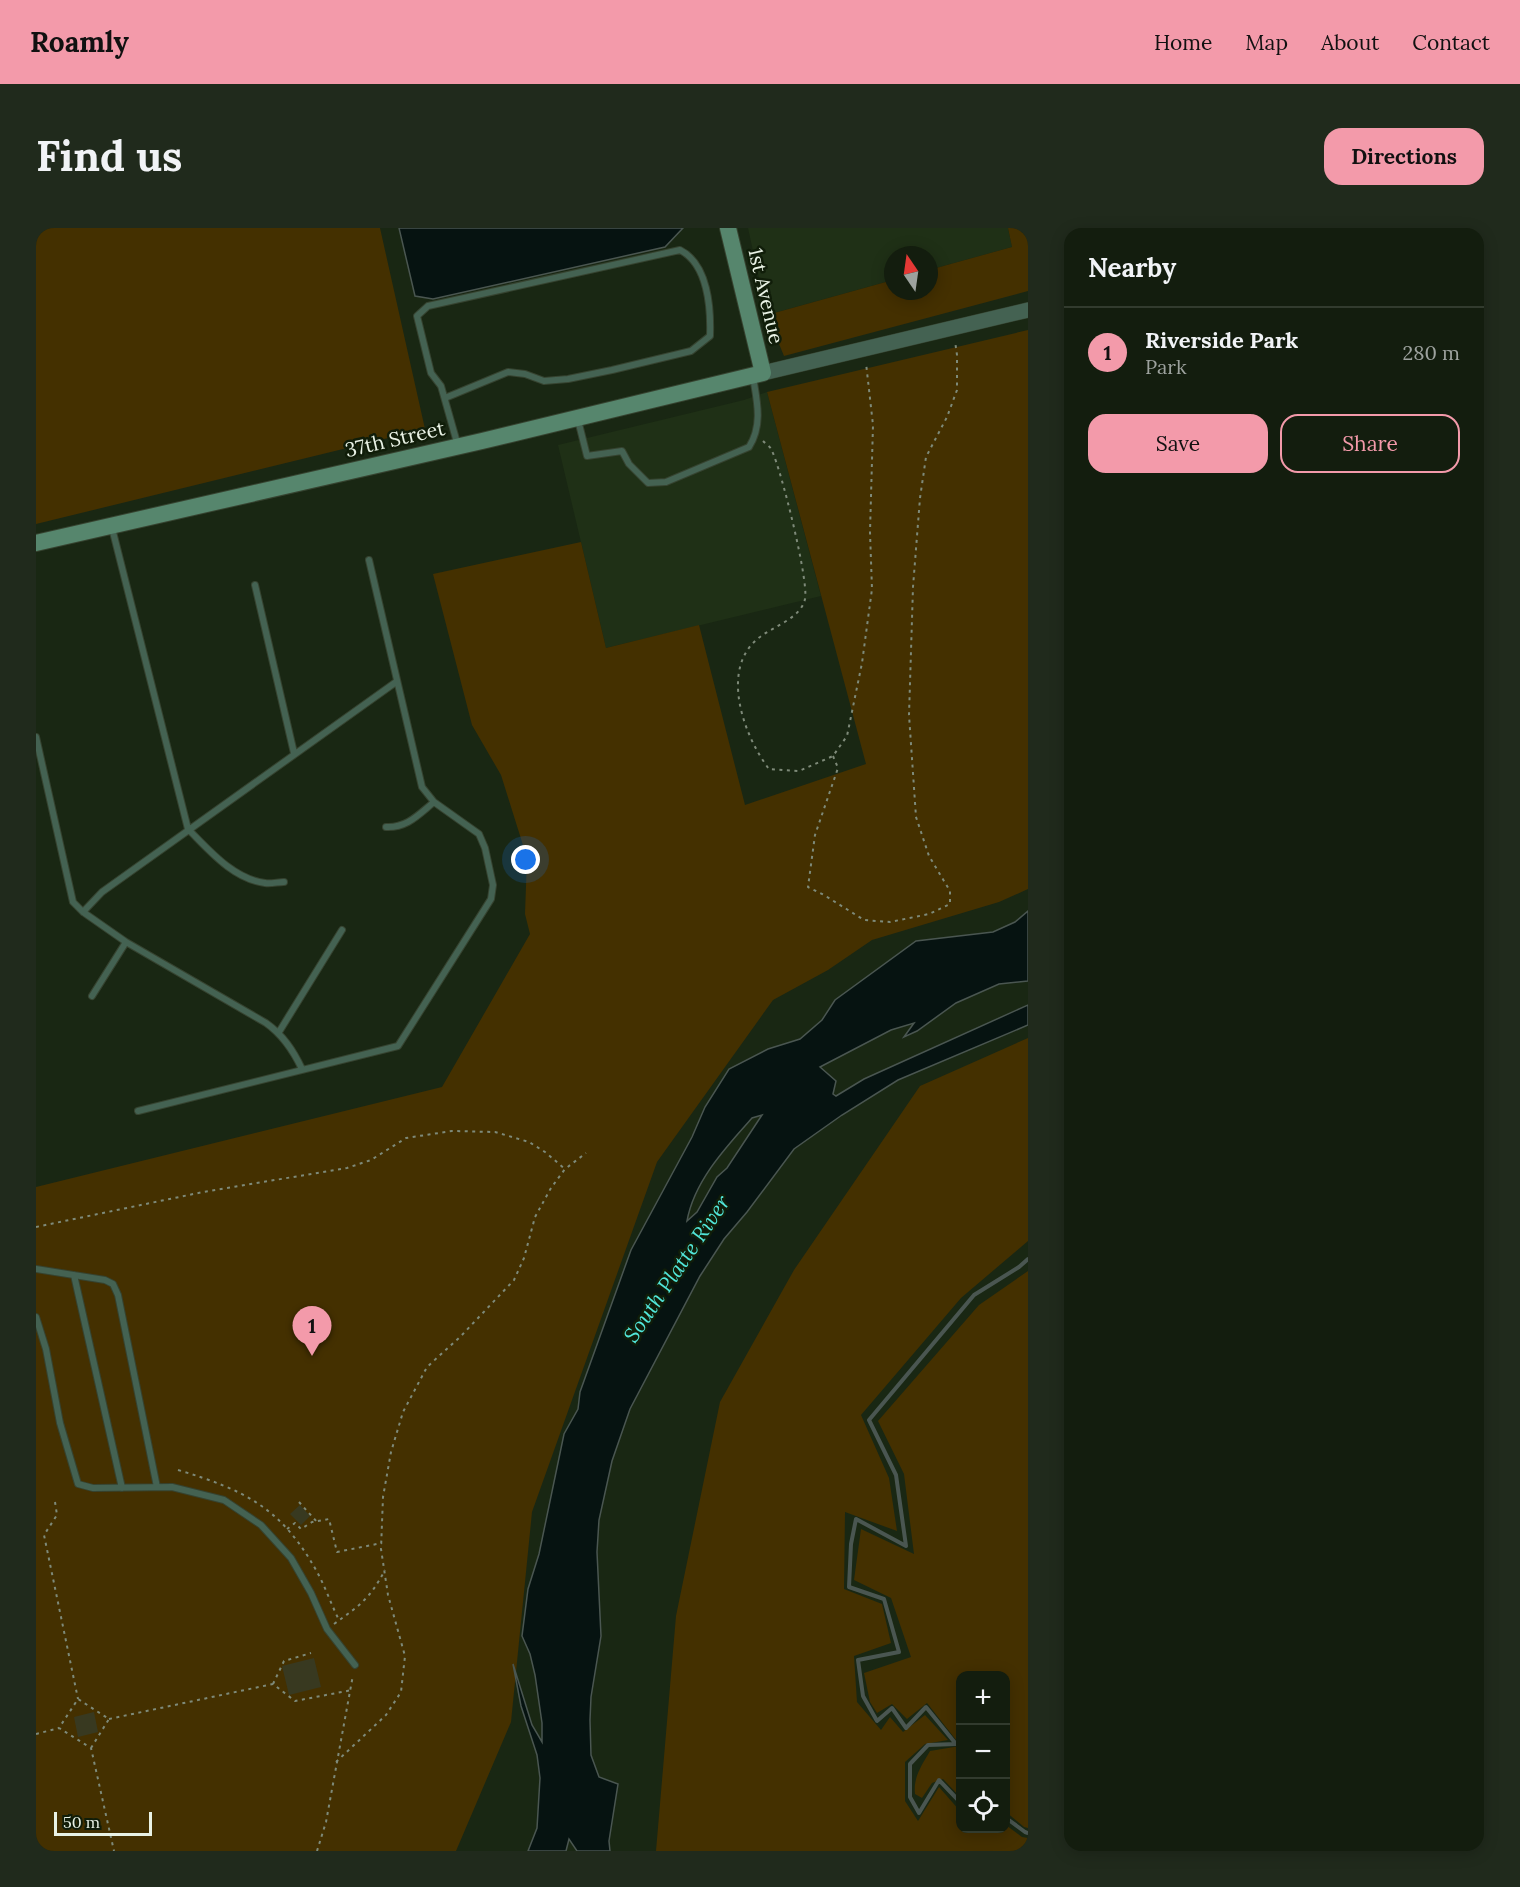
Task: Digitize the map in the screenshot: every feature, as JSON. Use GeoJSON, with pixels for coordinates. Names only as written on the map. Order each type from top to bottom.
{"type":"FeatureCollection","features":[{"type":"Feature","properties":{"kind":"main road","name":"1st Avenue"},"geometry":{"type":"LineString","coordinates":[[728,228],[758,375]]}},
{"type":"Feature","properties":{"kind":"main road","name":"37th Street"},"geometry":{"type":"LineString","coordinates":[[36,543],[758,375]]}},
{"type":"Feature","properties":{"kind":"street"},"geometry":{"type":"LineString","coordinates":[[758,375],[1028,310]]}},
{"type":"Feature","properties":{"kind":"lane"},"geometry":{"type":"LineString","coordinates":[[445,398],[508,372],[525,374],[544,381],[568,379],[691,351],[710,336],[711,323],[707,294],[700,270],[688,254],[680,250],[428,306],[417,316],[431,373],[441,386],[459,446]]}},
{"type":"Feature","properties":{"kind":"lane"},"geometry":{"type":"LineString","coordinates":[[577,418],[587,456],[622,451],[629,464],[648,483],[666,482],[749,447],[756,435],[758,375]]}},
{"type":"Feature","properties":{"kind":"lane"},"geometry":{"type":"LineString","coordinates":[[112,525],[188,829],[223,864],[244,876],[264,883],[284,882]]}},
{"type":"Feature","properties":{"kind":"lane"},"geometry":{"type":"LineString","coordinates":[[138,1111],[398,1046],[491,899],[493,885],[485,848],[479,834],[434,802],[422,788],[369,560]]}},
{"type":"Feature","properties":{"kind":"lane"},"geometry":{"type":"LineString","coordinates":[[255,585],[294,753]]}},
{"type":"Feature","properties":{"kind":"lane"},"geometry":{"type":"LineString","coordinates":[[83,912],[102,892],[396,682]]}},
{"type":"Feature","properties":{"kind":"lane"},"geometry":{"type":"LineString","coordinates":[[36,737],[73,902],[83,912],[126,942],[279,1032],[293,1051],[302,1069]]}},
{"type":"Feature","properties":{"kind":"lane"},"geometry":{"type":"LineString","coordinates":[[386,827],[399,827],[411,821],[434,802]]}},
{"type":"Feature","properties":{"kind":"lane"},"geometry":{"type":"LineString","coordinates":[[279,1032],[342,930]]}},
{"type":"Feature","properties":{"kind":"lane"},"geometry":{"type":"LineString","coordinates":[[92,996],[126,942]]}},
{"type":"Feature","properties":{"kind":"lane"},"geometry":{"type":"LineString","coordinates":[[36,1269],[105,1280],[113,1284],[118,1295],[157,1487]]}},
{"type":"Feature","properties":{"kind":"lane"},"geometry":{"type":"LineString","coordinates":[[74,1275],[122,1488]]}},
{"type":"Feature","properties":{"kind":"lane"},"geometry":{"type":"LineString","coordinates":[[36,1317],[46,1350],[60,1423],[78,1484],[93,1488],[172,1487],[224,1500],[261,1525],[291,1558],[311,1593],[327,1629],[355,1665]]}},
{"type":"Feature","properties":{"kind":"path"},"geometry":{"type":"LineString","coordinates":[[833,756],[838,768],[815,835],[808,887],[864,920],[890,922],[929,914],[950,904],[950,891],[929,856],[916,817],[909,715],[913,587],[920,498],[926,457],[947,417],[957,390],[957,356],[953,329]]}},
{"type":"Feature","properties":{"kind":"path"},"geometry":{"type":"LineString","coordinates":[[756,435],[772,448],[804,584],[805,600],[797,612],[759,637],[743,655],[737,673],[738,694],[749,734],[759,756],[770,769],[799,771],[833,756],[847,736],[862,663],[872,589],[870,532],[873,425],[865,350]]}},
{"type":"Feature","properties":{"kind":"path"},"geometry":{"type":"LineString","coordinates":[[36,1227],[203,1192],[347,1168],[371,1160],[406,1138],[452,1131],[495,1132],[529,1142],[565,1169]]}},
{"type":"Feature","properties":{"kind":"path"},"geometry":{"type":"LineString","coordinates":[[336,1762],[386,1715],[401,1692],[405,1656],[388,1595],[382,1543],[382,1497],[402,1412],[427,1367],[461,1336],[514,1280],[524,1258],[535,1216],[565,1169],[586,1153]]}},
{"type":"Feature","properties":{"kind":"path"},"geometry":{"type":"LineString","coordinates":[[36,1734],[59,1728],[78,1699],[44,1535],[57,1515],[55,1502]]}},
{"type":"Feature","properties":{"kind":"path"},"geometry":{"type":"LineString","coordinates":[[299,1502],[317,1521]]}},
{"type":"Feature","properties":{"kind":"path"},"geometry":{"type":"LineString","coordinates":[[287,1529],[295,1523],[301,1529],[317,1521],[329,1519],[337,1552],[382,1543]]}},
{"type":"Feature","properties":{"kind":"path"},"geometry":{"type":"LineString","coordinates":[[327,1629],[363,1603],[372,1593],[385,1570]]}},
{"type":"Feature","properties":{"kind":"path"},"geometry":{"type":"LineString","coordinates":[[273,1684],[284,1661],[311,1653]]}},
{"type":"Feature","properties":{"kind":"path"},"geometry":{"type":"LineString","coordinates":[[317,1851],[326,1822],[355,1665]]}},
{"type":"Feature","properties":{"kind":"path"},"geometry":{"type":"LineString","coordinates":[[78,1699],[109,1719],[273,1684],[295,1701],[351,1690]]}},
{"type":"Feature","properties":{"kind":"path"},"geometry":{"type":"LineString","coordinates":[[109,1719],[91,1748],[114,1851]]}},
{"type":"Feature","properties":{"kind":"path"},"geometry":{"type":"LineString","coordinates":[[59,1728],[91,1748]]}},
{"type":"Feature","properties":{"kind":"shaded area"},"geometry":{"type":"Polygon","coordinates":[[[36,228],[380,228],[425,429],[36,524],[36,228]]]}},
{"type":"Feature","properties":{"kind":"shaded area"},"geometry":{"type":"Polygon","coordinates":[[[748,228],[1008,228],[1012,247],[938,268],[938,246],[884,246],[884,282],[767,315],[748,228]]]}},
{"type":"Feature","properties":{"kind":"shaded area"},"geometry":{"type":"Polygon","coordinates":[[[1008,228],[1028,228],[1028,291],[784,356],[767,315],[884,282],[884,300],[938,300],[938,268],[1012,247],[1008,228]]]}},
{"type":"Feature","properties":{"kind":"shaded area"},"geometry":{"type":"Polygon","coordinates":[[[1028,330],[1028,889],[999,902],[872,940],[828,970],[773,1000],[657,1162],[532,1512],[511,1722],[456,1851],[36,1851],[36,1187],[442,1087],[530,934],[525,914],[527,858],[501,775],[472,725],[433,574],[581,542],[606,648],[699,625],[745,805],[866,764],[767,392],[1028,330]]]}},
{"type":"Feature","properties":{"kind":"shaded area"},"geometry":{"type":"Polygon","coordinates":[[[767,392],[821,596],[606,648],[558,445],[744,400],[767,392]]]}},
{"type":"Feature","properties":{"kind":"shaded area"},"geometry":{"type":"Polygon","coordinates":[[[1028,1038],[1028,1241],[961,1298],[861,1415],[889,1478],[897,1531],[845,1512],[844,1589],[882,1604],[891,1643],[854,1656],[857,1702],[881,1730],[890,1717],[903,1732],[925,1715],[948,1740],[925,1744],[905,1762],[905,1801],[918,1821],[939,1787],[956,1806],[956,1833],[1010,1833],[1010,1828],[1022,1837],[1028,1838],[1028,1851],[656,1851],[676,1616],[720,1402],[794,1270],[920,1086],[1028,1038]]]}},
{"type":"Feature","properties":{"kind":"shaded area"},"geometry":{"type":"Polygon","coordinates":[[[1028,1271],[1028,1828],[1010,1815],[1010,1671],[956,1671],[956,1740],[927,1703],[907,1719],[892,1704],[877,1713],[870,1702],[864,1673],[911,1657],[891,1598],[854,1580],[861,1529],[914,1554],[904,1474],[878,1421],[979,1305],[1028,1271]]]}},
{"type":"Feature","properties":{"kind":"shaded area"},"geometry":{"type":"Polygon","coordinates":[[[956,1747],[956,1793],[943,1779],[932,1783],[922,1798],[915,1794],[917,1777],[930,1751],[956,1747]]]}},
{"type":"Feature","properties":{"kind":"water"},"geometry":{"type":"Polygon","coordinates":[[[399,228],[683,228],[665,247],[433,299],[415,296],[399,228]]]}},
{"type":"Feature","properties":{"kind":"water","name":"South Platte River"},"geometry":{"type":"Polygon","coordinates":[[[1028,911],[1028,981],[999,984],[956,1003],[917,1031],[904,1037],[914,1023],[891,1030],[820,1067],[836,1081],[833,1094],[836,1096],[864,1079],[1028,1005],[1028,1025],[898,1080],[794,1149],[724,1239],[700,1276],[630,1409],[612,1461],[599,1520],[597,1552],[601,1636],[591,1697],[591,1755],[599,1777],[618,1784],[609,1841],[610,1851],[577,1851],[569,1839],[566,1851],[528,1851],[537,1828],[540,1778],[537,1755],[521,1706],[513,1664],[532,1725],[542,1742],[542,1723],[535,1675],[530,1654],[522,1636],[528,1589],[539,1554],[564,1434],[578,1409],[580,1392],[631,1250],[692,1137],[705,1107],[729,1069],[768,1049],[800,1039],[822,1020],[835,1000],[916,941],[993,932],[1015,922],[1028,911]],[[762,1115],[752,1118],[712,1165],[696,1192],[687,1221],[697,1212],[717,1177],[727,1168],[762,1115]]]}},
{"type":"Feature","properties":{"kind":"building"},"geometry":{"type":"Polygon","coordinates":[[[300,1505],[310,1516],[301,1525],[290,1514],[300,1505]]]}},
{"type":"Feature","properties":{"kind":"building"},"geometry":{"type":"Polygon","coordinates":[[[314,1658],[321,1687],[289,1695],[282,1666],[314,1658]]]}},
{"type":"Feature","properties":{"kind":"building"},"geometry":{"type":"Polygon","coordinates":[[[94,1712],[98,1732],[78,1737],[74,1717],[94,1712]]]}},
{"type":"Feature","properties":{"kind":"waterway"},"geometry":{"type":"LineString","coordinates":[[956,1798],[939,1780],[919,1813],[910,1797],[910,1764],[928,1745],[956,1744],[926,1707],[906,1728],[892,1708],[877,1721],[863,1696],[858,1660],[899,1652],[884,1599],[849,1587],[851,1544],[856,1519],[906,1546],[896,1475],[869,1420],[974,1295],[1028,1259]]}},
{"type":"Feature","properties":{"kind":"waterway"},"geometry":{"type":"LineString","coordinates":[[1010,1821],[1028,1833]]}},
{"type":"Feature","properties":{"kind":"place","name":"Riverside Park"},"geometry":{"type":"Point","coordinates":[312,1356]}}]}
